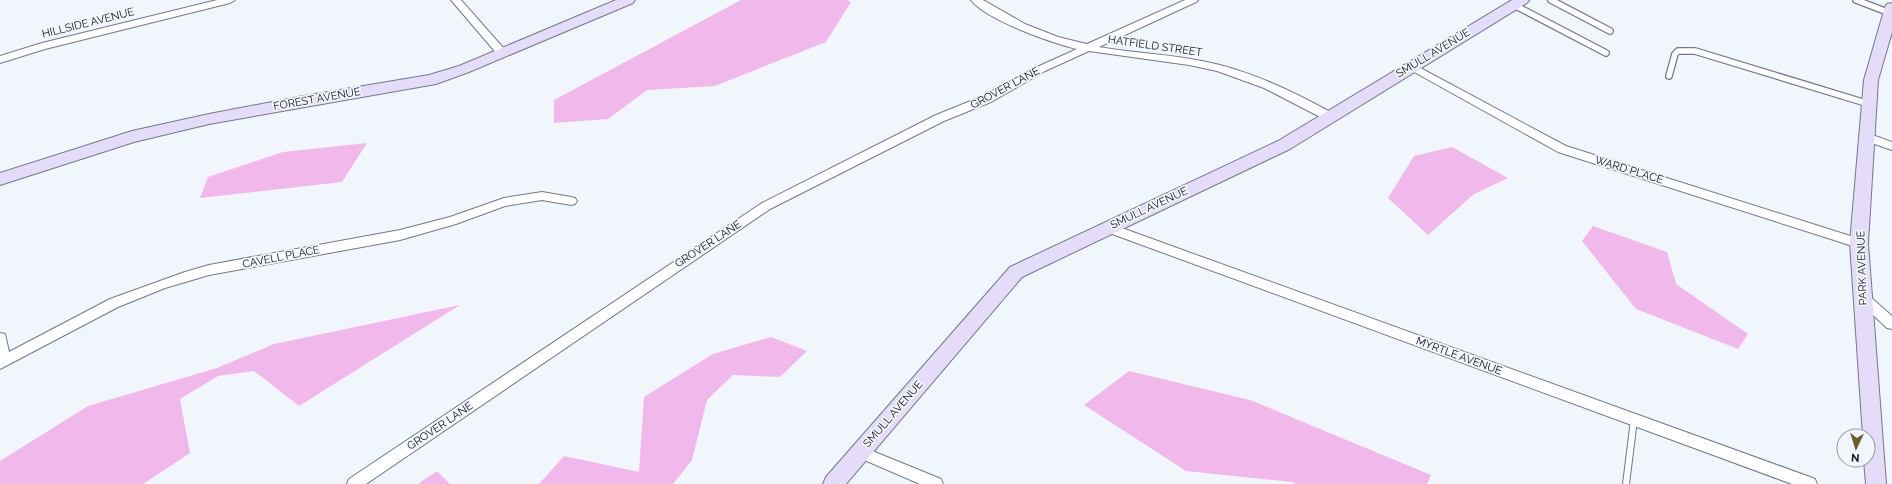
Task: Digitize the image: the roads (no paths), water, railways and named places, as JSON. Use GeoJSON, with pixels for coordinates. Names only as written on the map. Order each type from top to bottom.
{"type":"FeatureCollection","features":[{"type":"Feature","properties":{"kind":"street","name":"HILLSIDE AVENUE"},"geometry":{"type":"LineString","coordinates":[[0,60],[42,46],[230,0]]}},
{"type":"Feature","properties":{"kind":"street"},"geometry":{"type":"LineString","coordinates":[[456,0],[502,53]]}},
{"type":"Feature","properties":{"kind":"street","name":"FOREST AVENUE"},"geometry":{"type":"LineString","coordinates":[[0,179],[132,137],[209,118],[431,80],[464,70],[628,0]]}},
{"type":"Feature","properties":{"kind":"street","name":"HATFIELD STREET"},"geometry":{"type":"LineString","coordinates":[[976,0],[991,10],[1026,28],[1065,42],[1087,48],[1202,64],[1254,79],[1292,95],[1330,117]]}},
{"type":"Feature","properties":{"kind":"street","name":"GROVER LANE"},"geometry":{"type":"LineString","coordinates":[[354,484],[766,206],[940,118],[987,99],[1040,68],[1193,0]]}},
{"type":"Feature","properties":{"kind":"street","name":"SMULL AVENUE"},"geometry":{"type":"LineString","coordinates":[[833,484],[1016,272],[1284,145],[1518,2]]}},
{"type":"Feature","properties":{"kind":"street","name":"PARK AVENUE"},"geometry":{"type":"LineString","coordinates":[[1876,484],[1859,243],[1871,80],[1891,10]]}},
{"type":"Feature","properties":{"kind":"street","name":"WARD PLACE"},"geometry":{"type":"LineString","coordinates":[[1411,66],[1562,149],[1859,243]]}},
{"type":"Feature","properties":{"kind":"street"},"geometry":{"type":"LineString","coordinates":[[1867,137],[1892,146]]}},
{"type":"Feature","properties":{"kind":"street","name":"CAVELL PLACE"},"geometry":{"type":"LineString","coordinates":[[0,338],[3,362],[108,306],[150,288],[183,277],[210,270],[407,233],[452,221],[504,202],[542,196],[571,201]]}},
{"type":"Feature","properties":{"kind":"street","name":"MYRTLE AVENUE"},"geometry":{"type":"LineString","coordinates":[[1108,228],[1810,484]]}},
{"type":"Feature","properties":{"kind":"street"},"geometry":{"type":"LineString","coordinates":[[1863,298],[1892,324]]}},
{"type":"Feature","properties":{"kind":"street"},"geometry":{"type":"LineString","coordinates":[[860,452],[936,484]]}},
{"type":"Feature","properties":{"kind":"lane"},"geometry":{"type":"LineString","coordinates":[[1551,0],[1610,31]]}},
{"type":"Feature","properties":{"kind":"lane"},"geometry":{"type":"LineString","coordinates":[[1856,0],[1891,10]]}},
{"type":"Feature","properties":{"kind":"lane"},"geometry":{"type":"LineString","coordinates":[[1518,2],[1606,53]]}},
{"type":"Feature","properties":{"kind":"lane"},"geometry":{"type":"LineString","coordinates":[[1669,76],[1675,54],[1678,51],[1695,51],[1869,104]]}},
{"type":"Feature","properties":{"kind":"lane"},"geometry":{"type":"LineString","coordinates":[[1626,484],[1634,420]]}}]}
